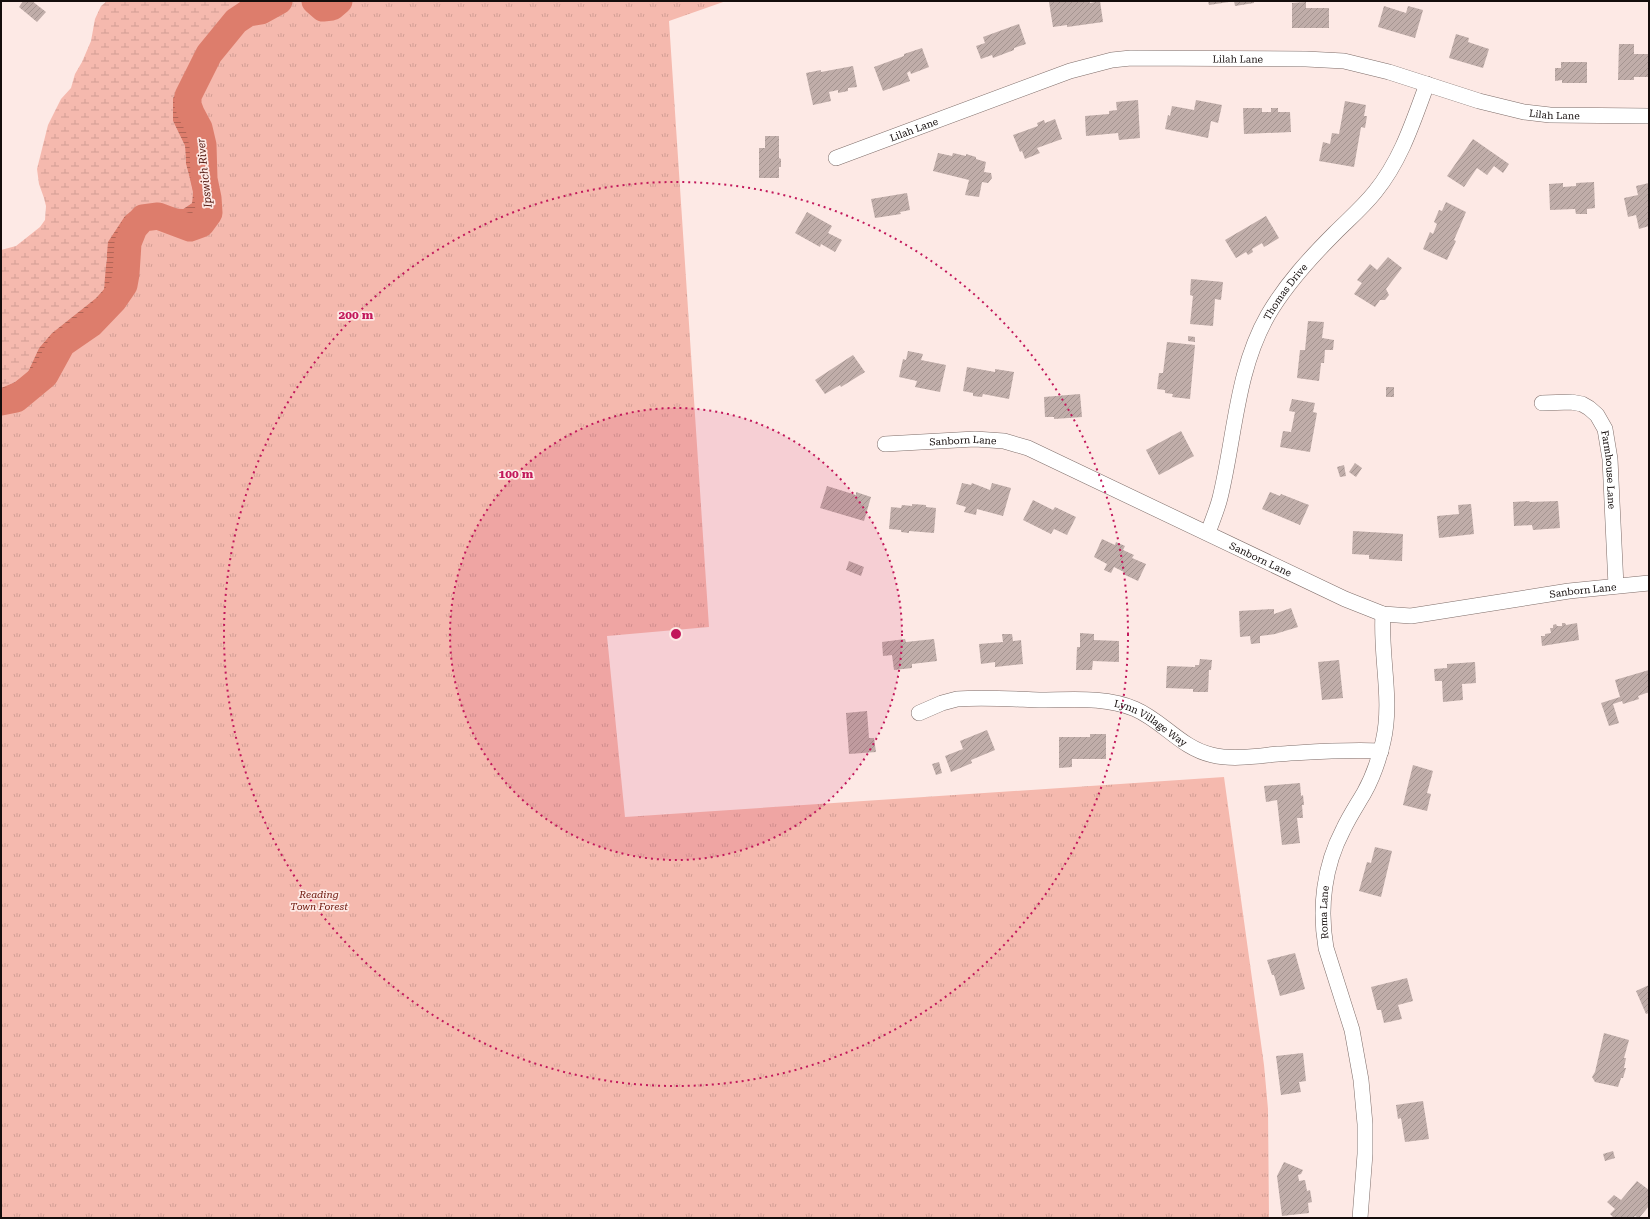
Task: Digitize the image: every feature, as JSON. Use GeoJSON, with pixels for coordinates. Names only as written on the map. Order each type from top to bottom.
{"type":"FeatureCollection","features":[{"type":"Feature","properties":{"kind":"street","name":"Lilah Lane"},"geometry":{"type":"LineString","coordinates":[[836,158],[1070,70],[1112,60],[1157,58],[1306,59],[1344,61],[1375,68],[1479,101],[1540,114],[1649,116]]}},
{"type":"Feature","properties":{"kind":"street","name":"Thomas Drive"},"geometry":{"type":"LineString","coordinates":[[1208,533],[1222,490],[1242,380],[1265,322],[1278,300],[1306,263],[1370,199],[1382,182],[1403,146],[1427,84]]}},
{"type":"Feature","properties":{"kind":"street","name":"Farmhouse Lane"},"geometry":{"type":"LineString","coordinates":[[1542,403],[1564,402],[1582,404],[1597,414],[1606,429],[1610,459],[1616,586]]}},
{"type":"Feature","properties":{"kind":"street","name":"Sanborn Lane"},"geometry":{"type":"LineString","coordinates":[[885,444],[992,439],[1039,452],[1345,599],[1383,614],[1412,616],[1430,614],[1569,591],[1649,583]]}},
{"type":"Feature","properties":{"kind":"street","name":"Roma Lane"},"geometry":{"type":"LineString","coordinates":[[1360,1218],[1365,1154],[1365,1124],[1361,1080],[1352,1030],[1323,934],[1323,897],[1328,871],[1335,847],[1343,829],[1367,788],[1381,751],[1386,717],[1382,638],[1383,614]]}},
{"type":"Feature","properties":{"kind":"street","name":"Lynn Village Way"},"geometry":{"type":"LineString","coordinates":[[919,713],[942,703],[957,699],[1096,701],[1120,704],[1133,708],[1155,720],[1187,744],[1201,752],[1223,757],[1344,750],[1381,751]]}},
{"type":"Feature","properties":{"kind":"green space"},"geometry":{"type":"Polygon","coordinates":[[[107,1],[250,1],[232,14],[205,39],[173,98],[173,121],[185,146],[186,164],[193,191],[192,203],[183,209],[172,208],[106,258],[104,289],[96,298],[52,333],[39,348],[27,374],[15,382],[1,388],[1,250],[16,246],[40,227],[45,220],[46,206],[39,184],[37,169],[48,125],[61,99],[71,88],[75,74],[91,41],[95,19],[101,6],[107,1]]]}},
{"type":"Feature","properties":{"kind":"green space","name":"Reading Town Forest"},"geometry":{"type":"Polygon","coordinates":[[[279,1],[315,1],[332,7],[339,1],[726,1],[669,21],[709,627],[607,636],[625,817],[1224,777],[1264,1065],[1268,1109],[1269,1218],[1,1218],[1,402],[16,399],[45,375],[62,344],[71,336],[126,274],[128,243],[134,228],[143,218],[158,216],[190,228],[201,224],[209,213],[204,179],[203,145],[199,128],[188,105],[188,96],[209,54],[236,21],[248,13],[261,12],[279,1]]]}},
{"type":"Feature","properties":{"kind":"shaded area"},"geometry":{"type":"Polygon","coordinates":[[[250,1],[279,1],[261,12],[248,13],[236,21],[209,54],[188,96],[188,105],[199,128],[203,145],[204,179],[209,213],[201,224],[190,228],[158,216],[143,218],[134,228],[128,243],[124,285],[113,301],[91,324],[62,344],[45,375],[16,399],[1,402],[1,388],[15,382],[27,374],[39,348],[52,333],[96,298],[104,289],[108,242],[125,216],[137,207],[154,206],[183,209],[192,203],[193,191],[186,164],[185,146],[173,121],[173,98],[205,39],[232,14],[250,1]]]}},
{"type":"Feature","properties":{"kind":"shaded area"},"geometry":{"type":"Polygon","coordinates":[[[315,1],[339,1],[332,7],[323,8],[315,1]]]}},
{"type":"Feature","properties":{"kind":"building"},"geometry":{"type":"Polygon","coordinates":[[[23,1],[32,1],[46,12],[37,22],[19,7],[23,1]]]}},
{"type":"Feature","properties":{"kind":"building"},"geometry":{"type":"Polygon","coordinates":[[[1089,1],[1090,3],[1100,1],[1103,22],[1067,27],[1067,25],[1053,27],[1049,2],[1089,1]]]}},
{"type":"Feature","properties":{"kind":"building"},"geometry":{"type":"Polygon","coordinates":[[[1208,1],[1229,1],[1229,2],[1209,5],[1208,1]]]}},
{"type":"Feature","properties":{"kind":"building"},"geometry":{"type":"Polygon","coordinates":[[[1234,1],[1254,1],[1254,3],[1235,6],[1234,1]]]}},
{"type":"Feature","properties":{"kind":"building"},"geometry":{"type":"Polygon","coordinates":[[[1306,2],[1306,8],[1329,8],[1329,28],[1292,28],[1292,3],[1306,2]]]}},
{"type":"Feature","properties":{"kind":"building"},"geometry":{"type":"Polygon","coordinates":[[[1384,6],[1406,13],[1408,6],[1423,10],[1415,38],[1378,27],[1384,6]]]}},
{"type":"Feature","properties":{"kind":"building"},"geometry":{"type":"Polygon","coordinates":[[[1019,24],[1026,44],[993,58],[992,55],[981,59],[976,46],[985,43],[983,37],[1019,24]]]}},
{"type":"Feature","properties":{"kind":"building"},"geometry":{"type":"Polygon","coordinates":[[[1456,34],[1469,38],[1468,42],[1489,49],[1483,68],[1449,58],[1456,34]]]}},
{"type":"Feature","properties":{"kind":"building"},"geometry":{"type":"Polygon","coordinates":[[[1619,44],[1634,44],[1634,54],[1649,54],[1649,77],[1634,77],[1634,80],[1618,80],[1619,44]]]}},
{"type":"Feature","properties":{"kind":"building"},"geometry":{"type":"Polygon","coordinates":[[[922,48],[929,67],[911,74],[910,71],[907,73],[910,81],[883,91],[874,67],[922,48]]]}},
{"type":"Feature","properties":{"kind":"building"},"geometry":{"type":"Polygon","coordinates":[[[1561,62],[1587,62],[1587,83],[1562,83],[1562,80],[1555,81],[1555,68],[1561,68],[1561,62]]]}},
{"type":"Feature","properties":{"kind":"building"},"geometry":{"type":"Polygon","coordinates":[[[853,66],[857,87],[848,88],[848,91],[838,93],[838,90],[829,92],[831,101],[813,105],[806,73],[821,70],[821,72],[853,66]]]}},
{"type":"Feature","properties":{"kind":"building"},"geometry":{"type":"Polygon","coordinates":[[[1138,100],[1140,138],[1119,140],[1118,133],[1086,136],[1085,116],[1109,114],[1109,111],[1117,110],[1116,102],[1138,100]]]}},
{"type":"Feature","properties":{"kind":"building"},"geometry":{"type":"Polygon","coordinates":[[[1196,100],[1222,105],[1218,123],[1211,121],[1208,138],[1165,129],[1168,115],[1170,116],[1172,106],[1194,110],[1196,100]]]}},
{"type":"Feature","properties":{"kind":"building"},"geometry":{"type":"Polygon","coordinates":[[[1345,101],[1366,105],[1364,116],[1367,116],[1365,128],[1361,127],[1354,167],[1319,161],[1323,142],[1330,144],[1332,133],[1339,134],[1345,101]]]}},
{"type":"Feature","properties":{"kind":"building"},"geometry":{"type":"Polygon","coordinates":[[[1243,108],[1262,108],[1262,112],[1271,112],[1271,108],[1278,108],[1278,112],[1290,112],[1291,132],[1244,134],[1243,108]]]}},
{"type":"Feature","properties":{"kind":"building"},"geometry":{"type":"Polygon","coordinates":[[[1055,119],[1062,139],[1037,148],[1040,153],[1025,159],[1022,151],[1020,152],[1013,135],[1038,126],[1037,123],[1044,120],[1045,123],[1055,119]]]}},
{"type":"Feature","properties":{"kind":"building"},"geometry":{"type":"Polygon","coordinates":[[[765,136],[779,136],[779,158],[781,159],[781,167],[779,167],[779,178],[759,178],[759,148],[765,148],[765,136]]]}},
{"type":"Feature","properties":{"kind":"building"},"geometry":{"type":"Polygon","coordinates":[[[1473,139],[1509,164],[1503,173],[1494,166],[1487,175],[1477,168],[1464,187],[1447,176],[1473,139]]]}},
{"type":"Feature","properties":{"kind":"building"},"geometry":{"type":"Polygon","coordinates":[[[938,153],[952,156],[953,153],[966,156],[966,154],[986,162],[984,172],[991,173],[992,178],[988,183],[982,182],[979,197],[965,195],[969,180],[933,171],[938,153]]]}},
{"type":"Feature","properties":{"kind":"building"},"geometry":{"type":"Polygon","coordinates":[[[1594,182],[1595,208],[1587,209],[1587,214],[1576,214],[1575,209],[1550,210],[1549,184],[1563,183],[1563,187],[1576,186],[1576,183],[1594,182]]]}},
{"type":"Feature","properties":{"kind":"building"},"geometry":{"type":"Polygon","coordinates":[[[1649,183],[1649,226],[1639,229],[1636,215],[1628,217],[1624,198],[1638,195],[1636,186],[1649,183]]]}},
{"type":"Feature","properties":{"kind":"building"},"geometry":{"type":"Polygon","coordinates":[[[907,193],[910,210],[900,212],[901,214],[875,218],[871,199],[907,193]]]}},
{"type":"Feature","properties":{"kind":"building"},"geometry":{"type":"Polygon","coordinates":[[[1446,202],[1466,212],[1454,240],[1456,241],[1447,260],[1423,249],[1430,232],[1433,234],[1437,224],[1434,222],[1439,210],[1442,211],[1446,202]]]}},
{"type":"Feature","properties":{"kind":"building"},"geometry":{"type":"Polygon","coordinates":[[[807,212],[832,226],[828,233],[842,240],[835,252],[821,244],[820,247],[795,233],[807,212]]]}},
{"type":"Feature","properties":{"kind":"building"},"geometry":{"type":"Polygon","coordinates":[[[1266,216],[1279,238],[1264,247],[1262,243],[1252,249],[1253,252],[1248,255],[1246,252],[1236,258],[1225,240],[1266,216]]]}},
{"type":"Feature","properties":{"kind":"building"},"geometry":{"type":"Polygon","coordinates":[[[1388,257],[1402,268],[1386,289],[1389,295],[1385,300],[1380,300],[1375,307],[1354,294],[1362,283],[1357,280],[1370,264],[1377,270],[1388,257]]]}},
{"type":"Feature","properties":{"kind":"building"},"geometry":{"type":"Polygon","coordinates":[[[1191,279],[1223,282],[1221,300],[1215,299],[1213,326],[1190,324],[1193,296],[1190,295],[1191,279]]]}},
{"type":"Feature","properties":{"kind":"building"},"geometry":{"type":"Polygon","coordinates":[[[1308,321],[1324,322],[1322,338],[1334,340],[1333,350],[1325,350],[1324,363],[1321,363],[1319,381],[1297,378],[1300,350],[1305,350],[1308,321]]]}},
{"type":"Feature","properties":{"kind":"building"},"geometry":{"type":"Polygon","coordinates":[[[1188,336],[1195,337],[1195,342],[1188,341],[1188,336]]]}},
{"type":"Feature","properties":{"kind":"building"},"geometry":{"type":"Polygon","coordinates":[[[1167,342],[1195,345],[1190,399],[1172,397],[1173,394],[1165,393],[1165,390],[1157,389],[1159,373],[1163,373],[1167,342]]]}},
{"type":"Feature","properties":{"kind":"building"},"geometry":{"type":"Polygon","coordinates":[[[908,351],[923,354],[921,360],[946,365],[940,392],[915,387],[917,381],[899,377],[903,359],[906,360],[908,351]]]}},
{"type":"Feature","properties":{"kind":"building"},"geometry":{"type":"Polygon","coordinates":[[[853,355],[865,372],[841,387],[840,385],[825,394],[815,380],[853,355]]]}},
{"type":"Feature","properties":{"kind":"building"},"geometry":{"type":"Polygon","coordinates":[[[967,367],[995,372],[995,369],[1014,372],[1009,399],[983,394],[982,397],[973,396],[973,393],[963,391],[967,367]]]}},
{"type":"Feature","properties":{"kind":"building"},"geometry":{"type":"Polygon","coordinates":[[[1386,387],[1394,387],[1394,397],[1386,397],[1386,387]]]}},
{"type":"Feature","properties":{"kind":"building"},"geometry":{"type":"Polygon","coordinates":[[[1080,394],[1082,417],[1054,419],[1054,417],[1045,417],[1044,397],[1080,394]]]}},
{"type":"Feature","properties":{"kind":"building"},"geometry":{"type":"Polygon","coordinates":[[[1292,399],[1315,403],[1313,412],[1317,413],[1310,452],[1280,447],[1283,431],[1291,432],[1295,412],[1289,411],[1292,399]]]}},
{"type":"Feature","properties":{"kind":"building"},"geometry":{"type":"Polygon","coordinates":[[[1181,431],[1194,456],[1159,475],[1146,450],[1181,431]]]}},
{"type":"Feature","properties":{"kind":"building"},"geometry":{"type":"Polygon","coordinates":[[[1355,463],[1362,468],[1356,477],[1349,472],[1355,463]]]}},
{"type":"Feature","properties":{"kind":"building"},"geometry":{"type":"Polygon","coordinates":[[[1344,465],[1346,476],[1340,477],[1337,467],[1344,465]]]}},
{"type":"Feature","properties":{"kind":"building"},"geometry":{"type":"Polygon","coordinates":[[[962,483],[971,485],[972,483],[990,490],[992,483],[1011,488],[1003,516],[977,509],[976,515],[964,512],[966,507],[956,504],[962,483]]]}},
{"type":"Feature","properties":{"kind":"building"},"geometry":{"type":"Polygon","coordinates":[[[827,486],[856,495],[856,492],[871,497],[864,521],[820,508],[827,486]]]}},
{"type":"Feature","properties":{"kind":"building"},"geometry":{"type":"Polygon","coordinates":[[[1270,492],[1280,496],[1281,494],[1309,505],[1300,525],[1262,509],[1270,492]]]}},
{"type":"Feature","properties":{"kind":"building"},"geometry":{"type":"Polygon","coordinates":[[[1033,500],[1053,510],[1055,507],[1076,517],[1067,535],[1054,529],[1051,534],[1023,520],[1033,500]]]}},
{"type":"Feature","properties":{"kind":"building"},"geometry":{"type":"Polygon","coordinates":[[[1558,501],[1560,528],[1533,530],[1532,525],[1514,526],[1513,502],[1558,501]]]}},
{"type":"Feature","properties":{"kind":"building"},"geometry":{"type":"Polygon","coordinates":[[[912,504],[926,505],[926,507],[936,508],[934,533],[909,531],[909,533],[901,532],[901,530],[889,529],[891,507],[901,508],[902,505],[912,506],[912,504]]]}},
{"type":"Feature","properties":{"kind":"building"},"geometry":{"type":"Polygon","coordinates":[[[1471,504],[1474,534],[1439,538],[1437,516],[1459,514],[1458,505],[1471,504]]]}},
{"type":"Feature","properties":{"kind":"building"},"geometry":{"type":"Polygon","coordinates":[[[1353,531],[1403,534],[1402,561],[1369,559],[1369,555],[1352,554],[1353,531]]]}},
{"type":"Feature","properties":{"kind":"building"},"geometry":{"type":"Polygon","coordinates":[[[1102,539],[1115,545],[1116,542],[1125,546],[1123,550],[1134,555],[1132,558],[1146,564],[1138,581],[1123,574],[1124,572],[1114,567],[1111,573],[1104,570],[1107,564],[1094,557],[1102,539]]]}},
{"type":"Feature","properties":{"kind":"building"},"geometry":{"type":"Polygon","coordinates":[[[849,561],[864,567],[861,576],[846,570],[849,561]]]}},
{"type":"Feature","properties":{"kind":"building"},"geometry":{"type":"Polygon","coordinates":[[[1291,608],[1298,627],[1275,634],[1260,636],[1260,643],[1251,644],[1250,636],[1240,637],[1239,611],[1274,609],[1274,614],[1291,608]]]}},
{"type":"Feature","properties":{"kind":"building"},"geometry":{"type":"Polygon","coordinates":[[[1562,623],[1565,623],[1566,625],[1577,623],[1579,640],[1542,646],[1541,636],[1551,633],[1550,628],[1553,628],[1553,625],[1556,624],[1557,626],[1562,626],[1562,623]]]}},
{"type":"Feature","properties":{"kind":"building"},"geometry":{"type":"Polygon","coordinates":[[[1080,633],[1094,634],[1094,640],[1119,641],[1119,662],[1093,661],[1092,670],[1076,670],[1077,647],[1080,647],[1080,633]]]}},
{"type":"Feature","properties":{"kind":"building"},"geometry":{"type":"Polygon","coordinates":[[[1002,634],[1012,634],[1013,641],[1021,640],[1023,664],[995,667],[995,662],[981,664],[979,644],[1003,642],[1002,634]]]}},
{"type":"Feature","properties":{"kind":"building"},"geometry":{"type":"Polygon","coordinates":[[[905,639],[906,642],[934,639],[937,661],[912,664],[912,668],[894,670],[892,655],[883,656],[882,642],[905,639]]]}},
{"type":"Feature","properties":{"kind":"building"},"geometry":{"type":"Polygon","coordinates":[[[1200,659],[1212,660],[1211,670],[1209,670],[1208,692],[1193,692],[1193,689],[1166,688],[1167,666],[1195,667],[1195,665],[1199,665],[1200,659]]]}},
{"type":"Feature","properties":{"kind":"building"},"geometry":{"type":"Polygon","coordinates":[[[1339,660],[1343,698],[1322,700],[1318,662],[1339,660]]]}},
{"type":"Feature","properties":{"kind":"building"},"geometry":{"type":"Polygon","coordinates":[[[1475,662],[1476,683],[1462,684],[1463,700],[1443,702],[1442,681],[1435,681],[1434,669],[1447,668],[1447,664],[1475,662]]]}},
{"type":"Feature","properties":{"kind":"building"},"geometry":{"type":"Polygon","coordinates":[[[1649,670],[1649,692],[1638,696],[1639,699],[1623,704],[1622,701],[1613,704],[1619,723],[1609,726],[1601,703],[1620,697],[1615,680],[1649,670]]]}},
{"type":"Feature","properties":{"kind":"building"},"geometry":{"type":"Polygon","coordinates":[[[867,711],[869,738],[874,738],[876,752],[849,754],[846,713],[867,711]]]}},
{"type":"Feature","properties":{"kind":"building"},"geometry":{"type":"Polygon","coordinates":[[[987,730],[995,750],[971,760],[972,763],[951,772],[945,756],[963,749],[960,741],[987,730]]]}},
{"type":"Feature","properties":{"kind":"building"},"geometry":{"type":"Polygon","coordinates":[[[1090,734],[1106,734],[1106,759],[1072,759],[1072,767],[1059,768],[1059,737],[1090,737],[1090,734]]]}},
{"type":"Feature","properties":{"kind":"building"},"geometry":{"type":"Polygon","coordinates":[[[939,762],[942,773],[936,775],[932,764],[939,762]]]}},
{"type":"Feature","properties":{"kind":"building"},"geometry":{"type":"Polygon","coordinates":[[[1413,765],[1433,771],[1427,793],[1431,794],[1427,811],[1403,805],[1413,765]]]}},
{"type":"Feature","properties":{"kind":"building"},"geometry":{"type":"Polygon","coordinates":[[[1300,783],[1301,796],[1303,795],[1304,805],[1302,805],[1303,818],[1297,818],[1300,843],[1282,845],[1277,800],[1266,802],[1264,786],[1300,783]]]}},
{"type":"Feature","properties":{"kind":"building"},"geometry":{"type":"Polygon","coordinates":[[[1375,847],[1392,851],[1381,897],[1359,891],[1367,862],[1371,863],[1375,847]]]}},
{"type":"Feature","properties":{"kind":"building"},"geometry":{"type":"Polygon","coordinates":[[[1295,953],[1305,989],[1280,996],[1274,975],[1272,975],[1267,960],[1295,953]]]}},
{"type":"Feature","properties":{"kind":"building"},"geometry":{"type":"Polygon","coordinates":[[[1407,978],[1413,1001],[1398,1005],[1402,1019],[1384,1023],[1381,1010],[1377,1010],[1371,987],[1407,978]]]}},
{"type":"Feature","properties":{"kind":"building"},"geometry":{"type":"Polygon","coordinates":[[[1649,985],[1649,1013],[1646,1014],[1636,991],[1649,985]]]}},
{"type":"Feature","properties":{"kind":"building"},"geometry":{"type":"Polygon","coordinates":[[[1604,1033],[1629,1040],[1624,1058],[1626,1058],[1624,1068],[1626,1068],[1618,1087],[1595,1082],[1592,1077],[1595,1072],[1604,1033]]]}},
{"type":"Feature","properties":{"kind":"building"},"geometry":{"type":"Polygon","coordinates":[[[1303,1053],[1306,1081],[1299,1082],[1301,1092],[1281,1095],[1276,1056],[1303,1053]]]}},
{"type":"Feature","properties":{"kind":"building"},"geometry":{"type":"Polygon","coordinates":[[[1423,1101],[1429,1139],[1405,1142],[1401,1118],[1398,1119],[1396,1105],[1423,1101]]]}},
{"type":"Feature","properties":{"kind":"building"},"geometry":{"type":"Polygon","coordinates":[[[1613,1151],[1615,1158],[1605,1161],[1603,1154],[1613,1151]]]}},
{"type":"Feature","properties":{"kind":"building"},"geometry":{"type":"Polygon","coordinates":[[[1284,1162],[1303,1170],[1301,1174],[1298,1175],[1299,1181],[1305,1180],[1307,1191],[1310,1190],[1312,1202],[1308,1203],[1309,1213],[1282,1216],[1277,1176],[1284,1162]]]}},
{"type":"Feature","properties":{"kind":"building"},"geometry":{"type":"Polygon","coordinates":[[[1637,1181],[1649,1190],[1649,1206],[1639,1218],[1635,1216],[1633,1218],[1614,1218],[1610,1214],[1615,1209],[1607,1202],[1614,1195],[1621,1200],[1637,1181]]]}},
{"type":"Feature","properties":{"kind":"waterway","name":"Ipswich River"},"geometry":{"type":"LineString","coordinates":[[1,402],[16,399],[45,375],[62,344],[91,324],[113,301],[124,285],[128,243],[134,228],[143,218],[158,216],[190,228],[201,224],[209,213],[204,179],[203,145],[199,128],[188,105],[188,96],[209,54],[236,21],[248,13],[261,11],[279,1]]}},
{"type":"Feature","properties":{"kind":"waterway","name":"Ipswich River"},"geometry":{"type":"LineString","coordinates":[[315,1],[323,8],[332,7],[339,1]]}}]}
